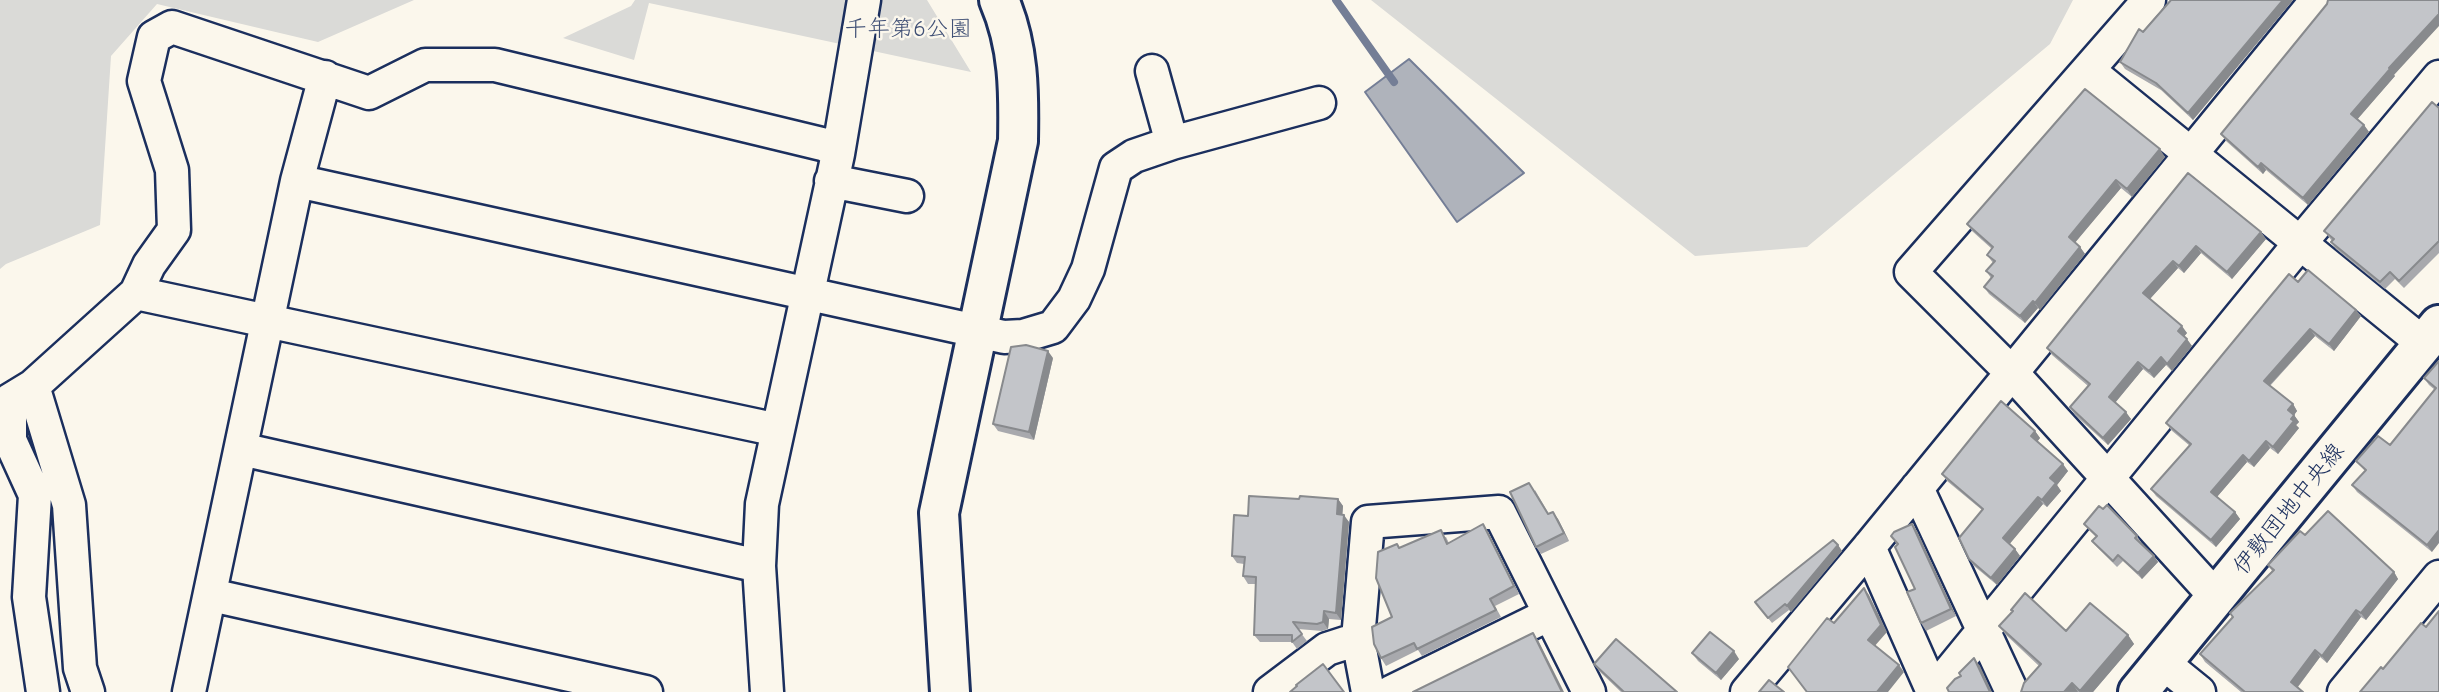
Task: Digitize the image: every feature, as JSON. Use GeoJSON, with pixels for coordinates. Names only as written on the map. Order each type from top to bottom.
{"type":"FeatureCollection","features":[{"type":"Feature","properties":{"kind":"street"},"geometry":{"type":"LineString","coordinates":[[767,692],[759,566],[762,504],[835,167],[864,0]]}},
{"type":"Feature","properties":{"kind":"street"},"geometry":{"type":"LineString","coordinates":[[950,692],[939,513],[1018,141],[1019,89],[1014,46],[999,0]]}},
{"type":"Feature","properties":{"kind":"street"},"geometry":{"type":"LineString","coordinates":[[2150,0],[1911,272],[2012,373],[2216,597]]}},
{"type":"Feature","properties":{"kind":"street"},"geometry":{"type":"LineString","coordinates":[[1747,692],[2317,0]]}},
{"type":"Feature","properties":{"kind":"street"},"geometry":{"type":"LineString","coordinates":[[43,692],[29,597],[35,495],[10,440],[10,400],[33,386],[136,293],[149,265],[174,230],[172,170],[144,81],[154,37],[172,27],[369,93],[425,65],[495,65],[826,145],[835,167],[907,196]]}},
{"type":"Feature","properties":{"kind":"street"},"geometry":{"type":"LineString","coordinates":[[1152,71],[1172,143]]}},
{"type":"Feature","properties":{"kind":"street"},"geometry":{"type":"LineString","coordinates":[[2089,71],[2301,242],[2432,335]]}},
{"type":"Feature","properties":{"kind":"street"},"geometry":{"type":"LineString","coordinates":[[1869,547],[1933,692],[2439,77]]}},
{"type":"Feature","properties":{"kind":"street"},"geometry":{"type":"LineString","coordinates":[[190,692],[297,181],[325,78]]}},
{"type":"Feature","properties":{"kind":"street"},"geometry":{"type":"LineString","coordinates":[[297,181],[1004,337],[1053,327],[1074,299],[1088,269],[1116,168],[1134,156],[1172,143],[1319,103]]}},
{"type":"Feature","properties":{"kind":"street"},"geometry":{"type":"LineString","coordinates":[[136,293],[778,430]]}},
{"type":"Feature","properties":{"kind":"street","name":"伊敷団地中央線"},"geometry":{"type":"LineString","coordinates":[[2138,692],[2432,335]]}},
{"type":"Feature","properties":{"kind":"street"},"geometry":{"type":"LineString","coordinates":[[33,386],[69,505],[80,668],[88,692]]}},
{"type":"Feature","properties":{"kind":"street"},"geometry":{"type":"LineString","coordinates":[[241,449],[759,566]]}},
{"type":"Feature","properties":{"kind":"street"},"geometry":{"type":"LineString","coordinates":[[1917,488],[2012,692]]}},
{"type":"Feature","properties":{"kind":"street"},"geometry":{"type":"LineString","coordinates":[[1368,692],[1358,639],[1368,522],[1499,512],[1588,692]]}},
{"type":"Feature","properties":{"kind":"street"},"geometry":{"type":"LineString","coordinates":[[2344,692],[2439,577]]}},
{"type":"Feature","properties":{"kind":"street"},"geometry":{"type":"LineString","coordinates":[[211,595],[646,692]]}},
{"type":"Feature","properties":{"kind":"street"},"geometry":{"type":"LineString","coordinates":[[1391,692],[1549,614]]}},
{"type":"Feature","properties":{"kind":"street"},"geometry":{"type":"LineString","coordinates":[[1270,692],[1327,649],[1358,639]]}},
{"type":"Feature","properties":{"kind":"street"},"geometry":{"type":"LineString","coordinates":[[2162,662],[2199,692]]}},
{"type":"Feature","properties":{"kind":"green space"},"geometry":{"type":"Polygon","coordinates":[[[0,0],[414,0],[318,42],[157,4],[111,56],[100,225],[6,264],[0,269],[0,0]]]}},
{"type":"Feature","properties":{"kind":"green space","name":"千年第6公園"},"geometry":{"type":"Polygon","coordinates":[[[635,0],[927,0],[971,72],[649,3],[634,60],[563,38],[631,6],[635,0]]]}},
{"type":"Feature","properties":{"kind":"green space"},"geometry":{"type":"Polygon","coordinates":[[[1371,0],[2073,0],[2050,44],[1807,247],[1695,256],[1371,0]]]}},
{"type":"Feature","properties":{"kind":"shaded area"},"geometry":{"type":"Polygon","coordinates":[[[1409,59],[1524,173],[1457,222],[1365,92],[1409,59]]]}},
{"type":"Feature","properties":{"kind":"building"},"geometry":{"type":"Polygon","coordinates":[[[2171,0],[2283,0],[2188,113],[2156,83],[2120,62],[2139,29],[2143,32],[2171,0]]]}},
{"type":"Feature","properties":{"kind":"building"},"geometry":{"type":"Polygon","coordinates":[[[2328,0],[2439,0],[2439,14],[2351,114],[2364,125],[2303,198],[2261,163],[2258,167],[2221,134],[2328,0]]]}},
{"type":"Feature","properties":{"kind":"building"},"geometry":{"type":"Polygon","coordinates":[[[2085,89],[2160,149],[2127,189],[2116,180],[2069,237],[2080,247],[2035,303],[2033,301],[2020,316],[1984,287],[1993,276],[1986,271],[1995,261],[1987,255],[1993,247],[1967,224],[2085,89]]]}},
{"type":"Feature","properties":{"kind":"building"},"geometry":{"type":"Polygon","coordinates":[[[2432,102],[2439,108],[2439,241],[2399,281],[2390,272],[2380,282],[2331,242],[2334,239],[2324,231],[2432,102]]]}},
{"type":"Feature","properties":{"kind":"building"},"geometry":{"type":"Polygon","coordinates":[[[2188,173],[2261,232],[2227,272],[2196,246],[2179,266],[2173,261],[2143,293],[2182,326],[2178,331],[2187,339],[2167,364],[2161,357],[2149,371],[2138,362],[2109,397],[2126,412],[2103,438],[2070,407],[2090,384],[2047,348],[2188,173]]]}},
{"type":"Feature","properties":{"kind":"building"},"geometry":{"type":"Polygon","coordinates":[[[2308,270],[2356,310],[2329,344],[2310,329],[2264,381],[2293,404],[2288,410],[2294,415],[2291,419],[2294,421],[2273,447],[2266,441],[2249,461],[2243,455],[2211,492],[2235,512],[2211,540],[2151,489],[2191,444],[2166,423],[2289,274],[2298,282],[2308,270]]]}},
{"type":"Feature","properties":{"kind":"building"},"geometry":{"type":"Polygon","coordinates":[[[1026,345],[1048,351],[1029,432],[993,424],[1011,347],[1026,345]]]}},
{"type":"Feature","properties":{"kind":"building"},"geometry":{"type":"Polygon","coordinates":[[[2439,361],[2439,530],[2427,545],[2352,485],[2366,470],[2356,461],[2378,436],[2390,445],[2436,388],[2424,378],[2439,361]]]}},
{"type":"Feature","properties":{"kind":"building"},"geometry":{"type":"Polygon","coordinates":[[[2001,401],[2035,431],[2031,436],[2063,464],[2050,478],[2056,483],[2042,500],[2038,497],[2003,538],[2015,549],[1991,578],[1969,559],[1959,538],[1983,509],[1942,474],[2001,401]]]}},
{"type":"Feature","properties":{"kind":"building"},"geometry":{"type":"Polygon","coordinates":[[[1529,483],[1548,514],[1553,512],[1564,533],[1536,547],[1510,492],[1529,483]]]}},
{"type":"Feature","properties":{"kind":"building"},"geometry":{"type":"Polygon","coordinates":[[[1249,496],[1338,499],[1337,514],[1344,515],[1336,613],[1324,611],[1323,622],[1317,624],[1293,622],[1302,634],[1292,642],[1292,635],[1254,635],[1256,577],[1243,576],[1245,557],[1232,556],[1234,515],[1248,516],[1249,496]]]}},
{"type":"Feature","properties":{"kind":"building"},"geometry":{"type":"Polygon","coordinates":[[[2107,505],[2154,556],[2138,573],[2118,555],[2113,561],[2092,541],[2097,536],[2084,524],[2099,506],[2103,509],[2107,505]]]}},
{"type":"Feature","properties":{"kind":"building"},"geometry":{"type":"Polygon","coordinates":[[[2328,511],[2394,572],[2361,613],[2356,610],[2322,656],[2315,650],[2291,682],[2303,692],[2245,692],[2200,654],[2233,617],[2230,613],[2274,570],[2268,565],[2300,531],[2305,535],[2328,511]]]}},
{"type":"Feature","properties":{"kind":"building"},"geometry":{"type":"Polygon","coordinates":[[[1483,524],[1514,586],[1490,599],[1496,610],[1417,649],[1414,643],[1381,658],[1374,644],[1372,627],[1392,617],[1376,578],[1378,552],[1397,544],[1399,548],[1441,530],[1447,544],[1483,524]]]}},
{"type":"Feature","properties":{"kind":"building"},"geometry":{"type":"Polygon","coordinates":[[[1912,524],[1951,609],[1921,623],[1907,592],[1915,589],[1895,547],[1898,544],[1891,536],[1912,524]]]}},
{"type":"Feature","properties":{"kind":"building"},"geometry":{"type":"Polygon","coordinates":[[[1833,540],[1838,545],[1787,606],[1785,604],[1768,618],[1755,602],[1833,540]]]}},
{"type":"Feature","properties":{"kind":"building"},"geometry":{"type":"Polygon","coordinates":[[[1864,588],[1881,625],[1868,640],[1899,665],[1877,692],[1807,692],[1788,667],[1827,618],[1834,623],[1864,588]]]}},
{"type":"Feature","properties":{"kind":"building"},"geometry":{"type":"Polygon","coordinates":[[[2025,593],[2066,631],[2090,603],[2128,635],[2080,691],[2072,683],[2064,692],[2021,692],[2024,683],[2041,664],[1999,626],[2025,593]]]}},
{"type":"Feature","properties":{"kind":"building"},"geometry":{"type":"Polygon","coordinates":[[[2439,611],[2439,692],[2360,692],[2421,623],[2426,627],[2439,611]]]}},
{"type":"Feature","properties":{"kind":"building"},"geometry":{"type":"Polygon","coordinates":[[[1710,632],[1734,651],[1716,673],[1692,653],[1710,632]]]}},
{"type":"Feature","properties":{"kind":"building"},"geometry":{"type":"Polygon","coordinates":[[[1533,633],[1562,692],[1413,692],[1533,633]]]}},
{"type":"Feature","properties":{"kind":"building"},"geometry":{"type":"Polygon","coordinates":[[[1616,639],[1677,692],[1624,692],[1594,664],[1616,639]]]}},
{"type":"Feature","properties":{"kind":"building"},"geometry":{"type":"Polygon","coordinates":[[[1974,658],[1990,692],[1949,692],[1947,688],[1961,676],[1959,673],[1974,658]]]}},
{"type":"Feature","properties":{"kind":"building"},"geometry":{"type":"Polygon","coordinates":[[[1323,664],[1344,692],[1290,692],[1296,685],[1323,664]]]}},
{"type":"Feature","properties":{"kind":"building"},"geometry":{"type":"Polygon","coordinates":[[[1769,680],[1784,692],[1759,692],[1769,680]]]}},
{"type":"Feature","properties":{"kind":"waterway"},"geometry":{"type":"LineString","coordinates":[[1336,0],[1394,82]]}}]}
